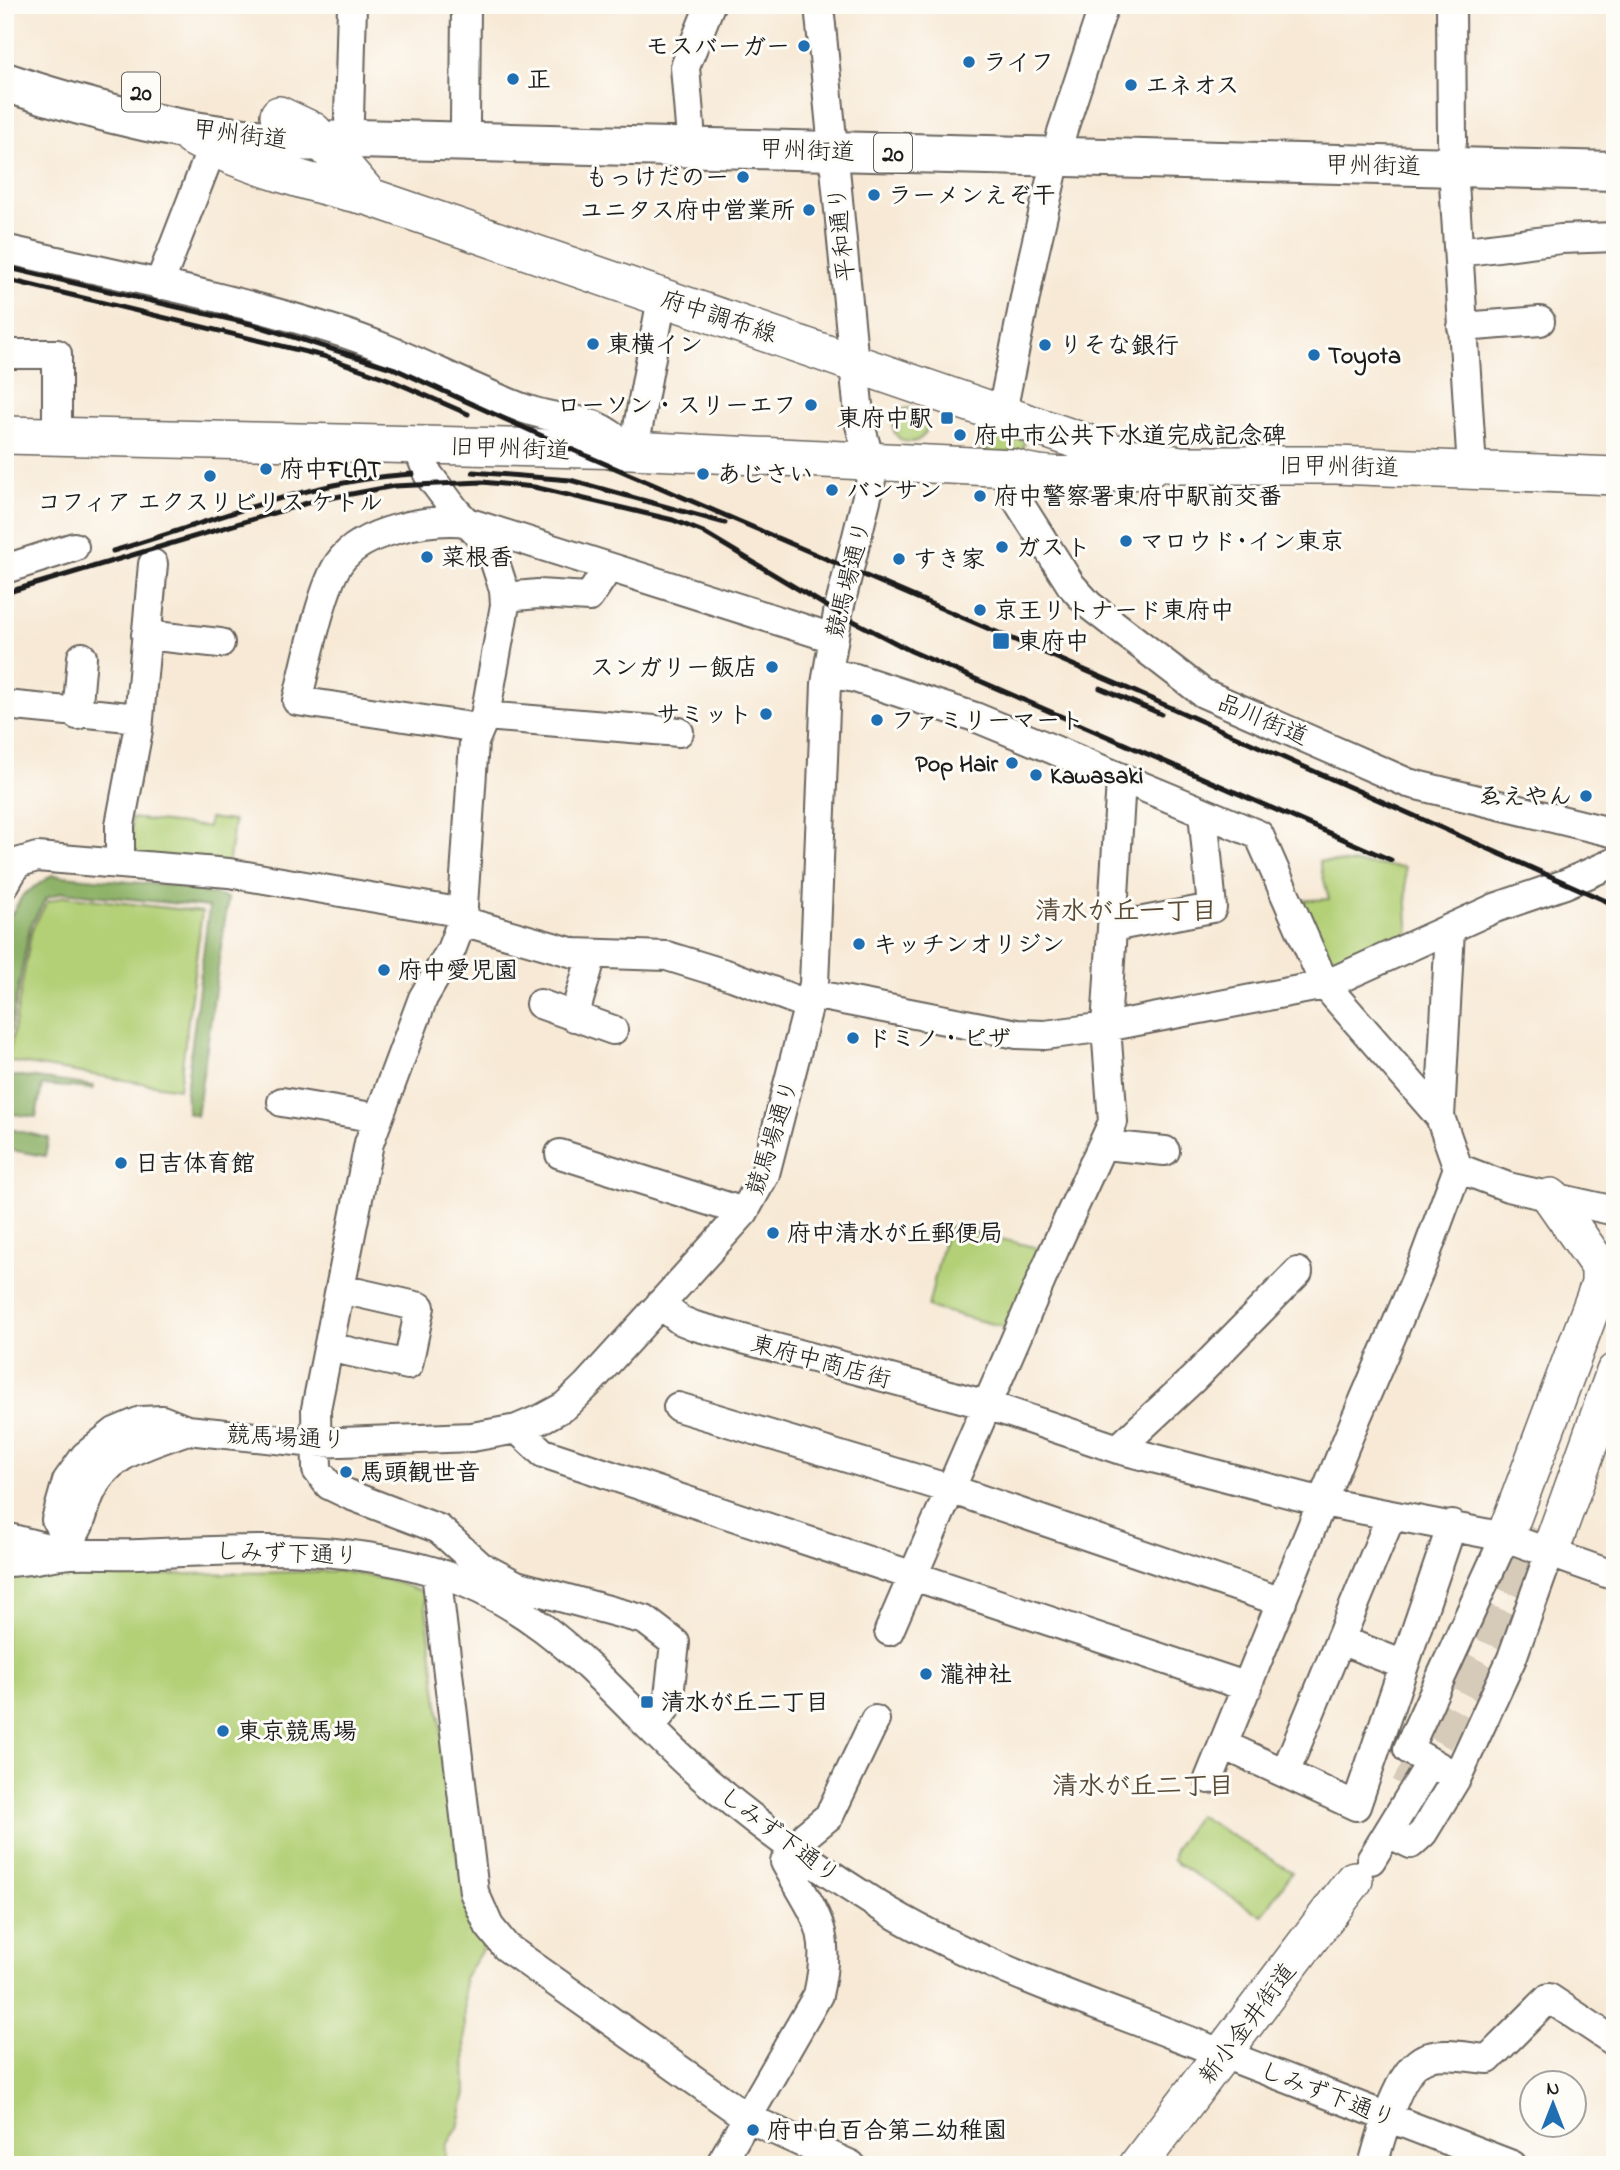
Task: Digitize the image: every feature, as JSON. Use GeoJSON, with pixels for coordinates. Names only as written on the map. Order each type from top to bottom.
{"type":"FeatureCollection","features":[{"type":"Feature","properties":{"kind":"highway","name":"甲州街道"},"geometry":{"type":"LineString","coordinates":[[5,58],[179,101],[279,115],[349,154],[465,122],[793,129],[832,139]]}},
{"type":"Feature","properties":{"kind":"highway","name":"甲州街道"},"geometry":{"type":"LineString","coordinates":[[5,82],[173,126],[349,154],[832,139],[1453,154],[1615,145]]}},
{"type":"Feature","properties":{"kind":"highway","name":"甲州街道"},"geometry":{"type":"LineString","coordinates":[[1453,154],[1615,171]]}},
{"type":"Feature","properties":{"kind":"main road","name":"府中調布線"},"geometry":{"type":"LineString","coordinates":[[173,126],[212,148],[338,190],[349,154],[662,298],[1067,436]]}},
{"type":"Feature","properties":{"kind":"main road","name":"旧甲州街道"},"geometry":{"type":"LineString","coordinates":[[5,435],[630,450],[1010,468],[1027,474],[1102,474],[1181,465],[1472,469],[1615,476]]}},
{"type":"Feature","properties":{"kind":"main road","name":"旧甲州街道"},"geometry":{"type":"LineString","coordinates":[[1067,436],[1124,456],[1181,465]]}},
{"type":"Feature","properties":{"kind":"main road"},"geometry":{"type":"LineString","coordinates":[[1010,468],[1028,463],[1067,436]]}},
{"type":"Feature","properties":{"kind":"main road"},"geometry":{"type":"LineString","coordinates":[[1530,1539],[1601,1284],[1600,1267],[1551,1197]]}},
{"type":"Feature","properties":{"kind":"main road"},"geometry":{"type":"LineString","coordinates":[[1530,1539],[1615,1304]]}},
{"type":"Feature","properties":{"kind":"main road"},"geometry":{"type":"LineString","coordinates":[[1530,1539],[1615,1372]]}},
{"type":"Feature","properties":{"kind":"main road","name":"新小金井街道"},"geometry":{"type":"LineString","coordinates":[[1138,2165],[1363,1870]]}},
{"type":"Feature","properties":{"kind":"street"},"geometry":{"type":"LineString","coordinates":[[349,154],[352,5]]}},
{"type":"Feature","properties":{"kind":"street"},"geometry":{"type":"LineString","coordinates":[[465,122],[466,5]]}},
{"type":"Feature","properties":{"kind":"street"},"geometry":{"type":"LineString","coordinates":[[691,127],[685,66],[710,5]]}},
{"type":"Feature","properties":{"kind":"street","name":"平和通り"},"geometry":{"type":"LineString","coordinates":[[819,5],[860,425],[870,461]]}},
{"type":"Feature","properties":{"kind":"street"},"geometry":{"type":"LineString","coordinates":[[1002,412],[1059,145],[1104,5]]}},
{"type":"Feature","properties":{"kind":"street"},"geometry":{"type":"LineString","coordinates":[[1451,5],[1453,154],[1472,469]]}},
{"type":"Feature","properties":{"kind":"street"},"geometry":{"type":"LineString","coordinates":[[159,285],[212,148]]}},
{"type":"Feature","properties":{"kind":"street"},"geometry":{"type":"LineString","coordinates":[[1458,252],[1562,239],[1615,237]]}},
{"type":"Feature","properties":{"kind":"street"},"geometry":{"type":"LineString","coordinates":[[5,249],[335,330],[396,352],[527,409],[586,420],[609,430],[630,450],[638,427],[662,298]]}},
{"type":"Feature","properties":{"kind":"street"},"geometry":{"type":"LineString","coordinates":[[1462,327],[1539,321]]}},
{"type":"Feature","properties":{"kind":"street"},"geometry":{"type":"LineString","coordinates":[[5,354],[57,354],[57,438]]}},
{"type":"Feature","properties":{"kind":"street"},"geometry":{"type":"LineString","coordinates":[[417,445],[428,474],[490,547],[505,597],[470,787],[463,917],[451,950],[423,998],[369,1143],[316,1409],[317,1470],[330,1485],[439,1530],[480,1566],[516,1584],[645,1620],[675,1643],[668,1705],[651,1726]]}},
{"type":"Feature","properties":{"kind":"street","name":"競馬場通り"},"geometry":{"type":"LineString","coordinates":[[69,1549],[56,1520],[67,1481],[85,1456],[115,1432],[141,1421],[162,1420],[187,1430],[315,1443],[472,1437],[517,1429],[565,1406],[744,1212],[765,1174],[811,999],[828,673],[833,638],[868,498],[870,461]]}},
{"type":"Feature","properties":{"kind":"street","name":"品川街道"},"geometry":{"type":"LineString","coordinates":[[1010,468],[1012,492],[1071,585],[1090,605],[1203,694],[1408,783],[1615,833]]}},
{"type":"Feature","properties":{"kind":"street"},"geometry":{"type":"LineString","coordinates":[[679,733],[481,722],[297,701],[327,590],[340,561],[359,547],[400,527],[443,519],[467,522],[772,616],[833,638]]}},
{"type":"Feature","properties":{"kind":"street"},"geometry":{"type":"LineString","coordinates":[[5,569],[74,547]]}},
{"type":"Feature","properties":{"kind":"street"},"geometry":{"type":"LineString","coordinates":[[120,863],[120,825],[139,718],[153,564]]}},
{"type":"Feature","properties":{"kind":"street"},"geometry":{"type":"LineString","coordinates":[[505,597],[538,594],[589,597],[609,567]]}},
{"type":"Feature","properties":{"kind":"street"},"geometry":{"type":"LineString","coordinates":[[146,635],[220,643]]}},
{"type":"Feature","properties":{"kind":"street"},"geometry":{"type":"LineString","coordinates":[[77,715],[82,657]]}},
{"type":"Feature","properties":{"kind":"street"},"geometry":{"type":"LineString","coordinates":[[828,673],[855,678],[975,717],[1121,780],[1259,835],[1325,985],[1440,1117],[1458,1168],[1427,1254],[1209,1779]]}},
{"type":"Feature","properties":{"kind":"street"},"geometry":{"type":"LineString","coordinates":[[5,705],[77,715],[139,718]]}},
{"type":"Feature","properties":{"kind":"street"},"geometry":{"type":"LineString","coordinates":[[889,1631],[1113,1122],[1105,1027],[1121,780]]}},
{"type":"Feature","properties":{"kind":"street"},"geometry":{"type":"LineString","coordinates":[[1112,928],[1212,908],[1203,812]]}},
{"type":"Feature","properties":{"kind":"street"},"geometry":{"type":"LineString","coordinates":[[5,884],[17,863],[37,857],[229,873],[463,917],[574,953],[667,956],[811,999],[1017,1034],[1045,1035],[1105,1027],[1325,985],[1495,908],[1566,884],[1615,862]]}},
{"type":"Feature","properties":{"kind":"street"},"geometry":{"type":"LineString","coordinates":[[1440,1117],[1450,930]]}},
{"type":"Feature","properties":{"kind":"street"},"geometry":{"type":"LineString","coordinates":[[574,1017],[592,955]]}},
{"type":"Feature","properties":{"kind":"street"},"geometry":{"type":"LineString","coordinates":[[540,1004],[613,1030]]}},
{"type":"Feature","properties":{"kind":"street"},"geometry":{"type":"LineString","coordinates":[[282,1102],[378,1118]]}},
{"type":"Feature","properties":{"kind":"street"},"geometry":{"type":"LineString","coordinates":[[1104,1145],[1165,1151]]}},
{"type":"Feature","properties":{"kind":"street"},"geometry":{"type":"LineString","coordinates":[[560,1154],[744,1212]]}},
{"type":"Feature","properties":{"kind":"street"},"geometry":{"type":"LineString","coordinates":[[1458,1168],[1508,1187],[1615,1211]]}},
{"type":"Feature","properties":{"kind":"street"},"geometry":{"type":"LineString","coordinates":[[1118,1448],[1193,1379],[1298,1272]]}},
{"type":"Feature","properties":{"kind":"street"},"geometry":{"type":"LineString","coordinates":[[329,1347],[408,1365],[420,1307],[341,1289]]}},
{"type":"Feature","properties":{"kind":"street","name":"東府中商店街"},"geometry":{"type":"LineString","coordinates":[[660,1304],[680,1320],[695,1326],[987,1405],[1118,1448],[1324,1502],[1530,1539],[1615,1576]]}},
{"type":"Feature","properties":{"kind":"street"},"geometry":{"type":"LineString","coordinates":[[678,1407],[950,1489],[1282,1602]]}},
{"type":"Feature","properties":{"kind":"street"},"geometry":{"type":"LineString","coordinates":[[517,1429],[543,1453],[1248,1687]]}},
{"type":"Feature","properties":{"kind":"street"},"geometry":{"type":"LineString","coordinates":[[1285,1773],[1391,1516]]}},
{"type":"Feature","properties":{"kind":"street"},"geometry":{"type":"LineString","coordinates":[[1224,1745],[1356,1806],[1452,1525]]}},
{"type":"Feature","properties":{"kind":"street"},"geometry":{"type":"LineString","coordinates":[[5,1537],[69,1549]]}},
{"type":"Feature","properties":{"kind":"street"},"geometry":{"type":"LineString","coordinates":[[1457,1777],[1409,1749],[1530,1539]]}},
{"type":"Feature","properties":{"kind":"street"},"geometry":{"type":"LineString","coordinates":[[1388,1833],[1411,1844],[1423,1833],[1457,1777],[1512,1658],[1530,1539]]}},
{"type":"Feature","properties":{"kind":"street","name":"しみず下通り"},"geometry":{"type":"LineString","coordinates":[[69,1549],[266,1548],[336,1551],[381,1558],[436,1572],[510,1606],[551,1633],[589,1664],[689,1765],[792,1850],[874,1903],[939,1938],[1049,1988],[1512,2165]]}},
{"type":"Feature","properties":{"kind":"street"},"geometry":{"type":"LineString","coordinates":[[5,1562],[69,1549]]}},
{"type":"Feature","properties":{"kind":"street"},"geometry":{"type":"LineString","coordinates":[[436,1572],[474,1892],[489,1926],[506,1947],[748,2118],[850,2165]]}},
{"type":"Feature","properties":{"kind":"street"},"geometry":{"type":"LineString","coordinates":[[1340,1640],[1404,1665]]}},
{"type":"Feature","properties":{"kind":"street"},"geometry":{"type":"LineString","coordinates":[[720,2165],[817,1995],[822,1974],[822,1928],[785,1862],[792,1850],[829,1816],[875,1720]]}},
{"type":"Feature","properties":{"kind":"street"},"geometry":{"type":"LineString","coordinates":[[1363,1870],[1431,1762]]}},
{"type":"Feature","properties":{"kind":"street"},"geometry":{"type":"LineString","coordinates":[[1373,2165],[1388,2117],[1411,2068],[1420,2060],[1430,2056],[1488,2059],[1549,1998],[1615,2042]]}},
{"type":"Feature","properties":{"kind":"green space"},"geometry":{"type":"Polygon","coordinates":[[[910,408],[922,413],[927,425],[922,437],[910,442],[898,437],[893,425],[898,413],[910,408]]]}},
{"type":"Feature","properties":{"kind":"green space"},"geometry":{"type":"Polygon","coordinates":[[[979,429],[994,429],[1025,441],[1022,452],[992,454],[977,446],[984,447],[987,433],[979,429]]]}},
{"type":"Feature","properties":{"kind":"green space"},"geometry":{"type":"Polygon","coordinates":[[[131,818],[208,827],[209,818],[234,821],[228,868],[134,856],[131,818]]]}},
{"type":"Feature","properties":{"kind":"green space"},"geometry":{"type":"Polygon","coordinates":[[[1319,861],[1405,867],[1409,944],[1334,975],[1294,901],[1329,899],[1319,861]]]}},
{"type":"Feature","properties":{"kind":"green space"},"geometry":{"type":"Polygon","coordinates":[[[52,875],[174,886],[228,898],[197,1116],[188,1113],[186,1092],[209,907],[63,892],[46,898],[30,927],[5,1058],[5,925],[23,895],[52,875]]]}},
{"type":"Feature","properties":{"kind":"green space"},"geometry":{"type":"Polygon","coordinates":[[[64,896],[202,912],[179,1089],[8,1061],[32,929],[47,902],[64,896]]]}},
{"type":"Feature","properties":{"kind":"green space"},"geometry":{"type":"Polygon","coordinates":[[[21,1076],[94,1086],[93,1089],[42,1085],[36,1117],[5,1113],[5,1077],[21,1076]]]}},
{"type":"Feature","properties":{"kind":"green space"},"geometry":{"type":"Polygon","coordinates":[[[5,1128],[49,1138],[45,1156],[5,1149],[5,1128]]]}},
{"type":"Feature","properties":{"kind":"green space"},"geometry":{"type":"Polygon","coordinates":[[[947,1226],[1042,1249],[1011,1329],[928,1307],[947,1226]]]}},
{"type":"Feature","properties":{"kind":"green space","name":"東京競馬場"},"geometry":{"type":"Polygon","coordinates":[[[340,1571],[389,1580],[424,1592],[459,1869],[489,1939],[464,1978],[466,2093],[458,2128],[446,2146],[446,2165],[5,2165],[5,1578],[340,1571]]]}},
{"type":"Feature","properties":{"kind":"green space"},"geometry":{"type":"Polygon","coordinates":[[[1198,1815],[1292,1872],[1262,1916],[1173,1861],[1174,1850],[1198,1815]]]}},
{"type":"Feature","properties":{"kind":"tunnel"},"geometry":{"type":"LineString","coordinates":[[1409,1789],[1486,1644],[1534,1528]]}},
{"type":"Feature","properties":{"kind":"railway"},"geometry":{"type":"LineString","coordinates":[[5,267],[255,325],[395,369],[573,450],[1138,693],[1615,905]]}},
{"type":"Feature","properties":{"kind":"railway"},"geometry":{"type":"LineString","coordinates":[[5,279],[323,356],[388,379],[468,414]]}},
{"type":"Feature","properties":{"kind":"railway"},"geometry":{"type":"LineString","coordinates":[[473,472],[570,480],[725,523]]}},
{"type":"Feature","properties":{"kind":"railway"},"geometry":{"type":"LineString","coordinates":[[113,551],[298,493],[336,484],[413,474]]}},
{"type":"Feature","properties":{"kind":"railway"},"geometry":{"type":"LineString","coordinates":[[5,593],[314,501],[394,486],[482,482],[534,487],[673,520],[703,532],[838,613],[911,651],[1391,860]]}},
{"type":"Feature","properties":{"kind":"railway"},"geometry":{"type":"LineString","coordinates":[[1100,688],[1161,714]]}},
{"type":"Feature","properties":{"kind":"place","name":"モスバーガー"},"geometry":{"type":"Point","coordinates":[804,46]}},
{"type":"Feature","properties":{"kind":"place","name":"ライフ"},"geometry":{"type":"Point","coordinates":[969,62]}},
{"type":"Feature","properties":{"kind":"place","name":"正"},"geometry":{"type":"Point","coordinates":[513,79]}},
{"type":"Feature","properties":{"kind":"place","name":"エネオス"},"geometry":{"type":"Point","coordinates":[1131,85]}},
{"type":"Feature","properties":{"kind":"place","name":"もっけだのー"},"geometry":{"type":"Point","coordinates":[743,177]}},
{"type":"Feature","properties":{"kind":"place","name":"ラーメンえぞ干"},"geometry":{"type":"Point","coordinates":[874,195]}},
{"type":"Feature","properties":{"kind":"place","name":"ユニタス府中営業所"},"geometry":{"type":"Point","coordinates":[809,210]}},
{"type":"Feature","properties":{"kind":"place","name":"東横イン"},"geometry":{"type":"Point","coordinates":[593,344]}},
{"type":"Feature","properties":{"kind":"place","name":"りそな銀行"},"geometry":{"type":"Point","coordinates":[1045,345]}},
{"type":"Feature","properties":{"kind":"place","name":"Toyota"},"geometry":{"type":"Point","coordinates":[1314,355]}},
{"type":"Feature","properties":{"kind":"place","name":"ローソン・スリーエフ"},"geometry":{"type":"Point","coordinates":[811,405]}},
{"type":"Feature","properties":{"kind":"place","name":"東府中駅"},"geometry":{"type":"Point","coordinates":[947,418]}},
{"type":"Feature","properties":{"kind":"place","name":"府中市公共下水道完成記念碑"},"geometry":{"type":"Point","coordinates":[960,435]}},
{"type":"Feature","properties":{"kind":"place","name":"府中FLAT"},"geometry":{"type":"Point","coordinates":[266,469]}},
{"type":"Feature","properties":{"kind":"place","name":"あじさい"},"geometry":{"type":"Point","coordinates":[703,474]}},
{"type":"Feature","properties":{"kind":"place","name":"コフィア エクスリビリス ケトル"},"geometry":{"type":"Point","coordinates":[210,476]}},
{"type":"Feature","properties":{"kind":"place","name":"バンサン"},"geometry":{"type":"Point","coordinates":[832,490]}},
{"type":"Feature","properties":{"kind":"place","name":"府中警察署東府中駅前交番"},"geometry":{"type":"Point","coordinates":[980,496]}},
{"type":"Feature","properties":{"kind":"place","name":"マロウド･イン東京"},"geometry":{"type":"Point","coordinates":[1126,541]}},
{"type":"Feature","properties":{"kind":"place","name":"ガスト"},"geometry":{"type":"Point","coordinates":[1002,547]}},
{"type":"Feature","properties":{"kind":"place","name":"菜根香"},"geometry":{"type":"Point","coordinates":[427,557]}},
{"type":"Feature","properties":{"kind":"place","name":"すき家"},"geometry":{"type":"Point","coordinates":[899,559]}},
{"type":"Feature","properties":{"kind":"place","name":"京王リトナード東府中"},"geometry":{"type":"Point","coordinates":[980,610]}},
{"type":"Feature","properties":{"kind":"place","name":"東府中"},"geometry":{"type":"Point","coordinates":[1001,641]}},
{"type":"Feature","properties":{"kind":"place","name":"スンガリー飯店"},"geometry":{"type":"Point","coordinates":[772,667]}},
{"type":"Feature","properties":{"kind":"place","name":"サミット"},"geometry":{"type":"Point","coordinates":[766,714]}},
{"type":"Feature","properties":{"kind":"place","name":"ファミリーマート"},"geometry":{"type":"Point","coordinates":[877,720]}},
{"type":"Feature","properties":{"kind":"place","name":"Pop Hair"},"geometry":{"type":"Point","coordinates":[1012,763]}},
{"type":"Feature","properties":{"kind":"place","name":"Kawasaki"},"geometry":{"type":"Point","coordinates":[1036,775]}},
{"type":"Feature","properties":{"kind":"place","name":"ゑえやん"},"geometry":{"type":"Point","coordinates":[1586,796]}},
{"type":"Feature","properties":{"kind":"place","name":"キッチンオリジン"},"geometry":{"type":"Point","coordinates":[859,944]}},
{"type":"Feature","properties":{"kind":"place","name":"府中愛児園"},"geometry":{"type":"Point","coordinates":[384,970]}},
{"type":"Feature","properties":{"kind":"place","name":"ドミノ・ピザ"},"geometry":{"type":"Point","coordinates":[853,1038]}},
{"type":"Feature","properties":{"kind":"place","name":"日吉体育館"},"geometry":{"type":"Point","coordinates":[121,1163]}},
{"type":"Feature","properties":{"kind":"place","name":"府中清水が丘郵便局"},"geometry":{"type":"Point","coordinates":[773,1233]}},
{"type":"Feature","properties":{"kind":"place","name":"馬頭観世音"},"geometry":{"type":"Point","coordinates":[346,1472]}},
{"type":"Feature","properties":{"kind":"place","name":"瀧神社"},"geometry":{"type":"Point","coordinates":[926,1674]}},
{"type":"Feature","properties":{"kind":"place","name":"清水が丘二丁目"},"geometry":{"type":"Point","coordinates":[647,1702]}},
{"type":"Feature","properties":{"kind":"place","name":"東京競馬場"},"geometry":{"type":"Point","coordinates":[223,1731]}},
{"type":"Feature","properties":{"kind":"place","name":"府中白百合第二幼稚園"},"geometry":{"type":"Point","coordinates":[753,2130]}},
{"type":"Feature","properties":{"kind":"district","name":"清水が丘一丁目"},"geometry":{"type":"Point","coordinates":[1126,910]}},
{"type":"Feature","properties":{"kind":"district","name":"清水が丘二丁目"},"geometry":{"type":"Point","coordinates":[1143,1785]}}]}
